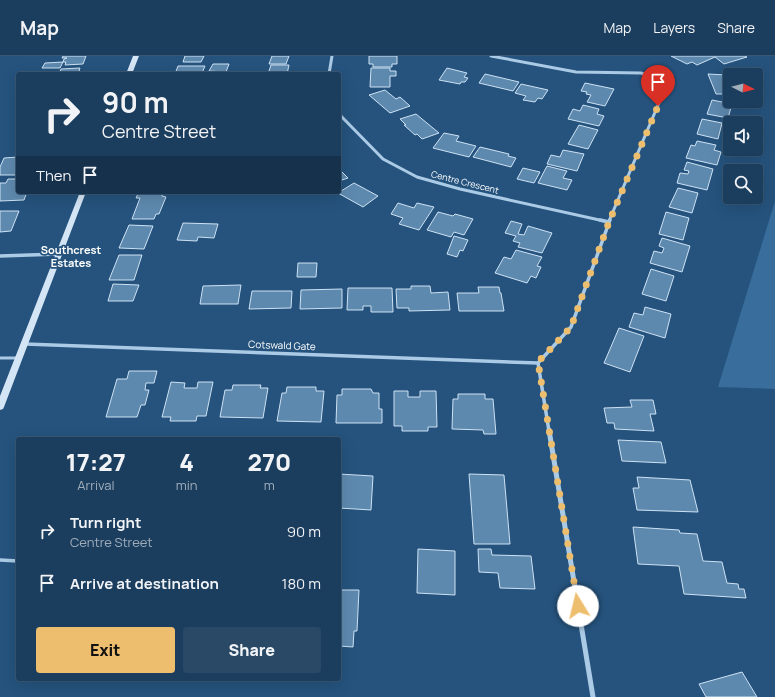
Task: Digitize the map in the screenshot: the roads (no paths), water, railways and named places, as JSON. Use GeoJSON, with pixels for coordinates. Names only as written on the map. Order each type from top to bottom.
{"type":"FeatureCollection","features":[{"type":"Feature","properties":{"kind":"street"},"geometry":{"type":"LineString","coordinates":[[130,72],[136,56]]}},
{"type":"Feature","properties":{"kind":"street"},"geometry":{"type":"LineString","coordinates":[[329,72],[332,56]]}},
{"type":"Feature","properties":{"kind":"street"},"geometry":{"type":"LineString","coordinates":[[491,56],[577,72],[640,73],[653,75],[661,80],[664,91],[609,222],[571,327],[538,362],[593,697]]}},
{"type":"Feature","properties":{"kind":"street","name":"Centre Crescent"},"geometry":{"type":"LineString","coordinates":[[341,116],[383,159],[417,177],[460,189],[609,222]]}},
{"type":"Feature","properties":{"kind":"street"},"geometry":{"type":"LineString","coordinates":[[0,407],[82,194]]}},
{"type":"Feature","properties":{"kind":"street"},"geometry":{"type":"LineString","coordinates":[[0,256],[59,254]]}},
{"type":"Feature","properties":{"kind":"street","name":"Cotswald Gate"},"geometry":{"type":"LineString","coordinates":[[25,344],[538,362]]}},
{"type":"Feature","properties":{"kind":"lane"},"geometry":{"type":"LineString","coordinates":[[0,358],[19,357]]}},
{"type":"Feature","properties":{"kind":"lane"},"geometry":{"type":"LineString","coordinates":[[0,560],[16,561]]}},
{"type":"Feature","properties":{"kind":"district","name":"Southcrest Estates"},"geometry":{"type":"Point","coordinates":[71,255]}}]}
